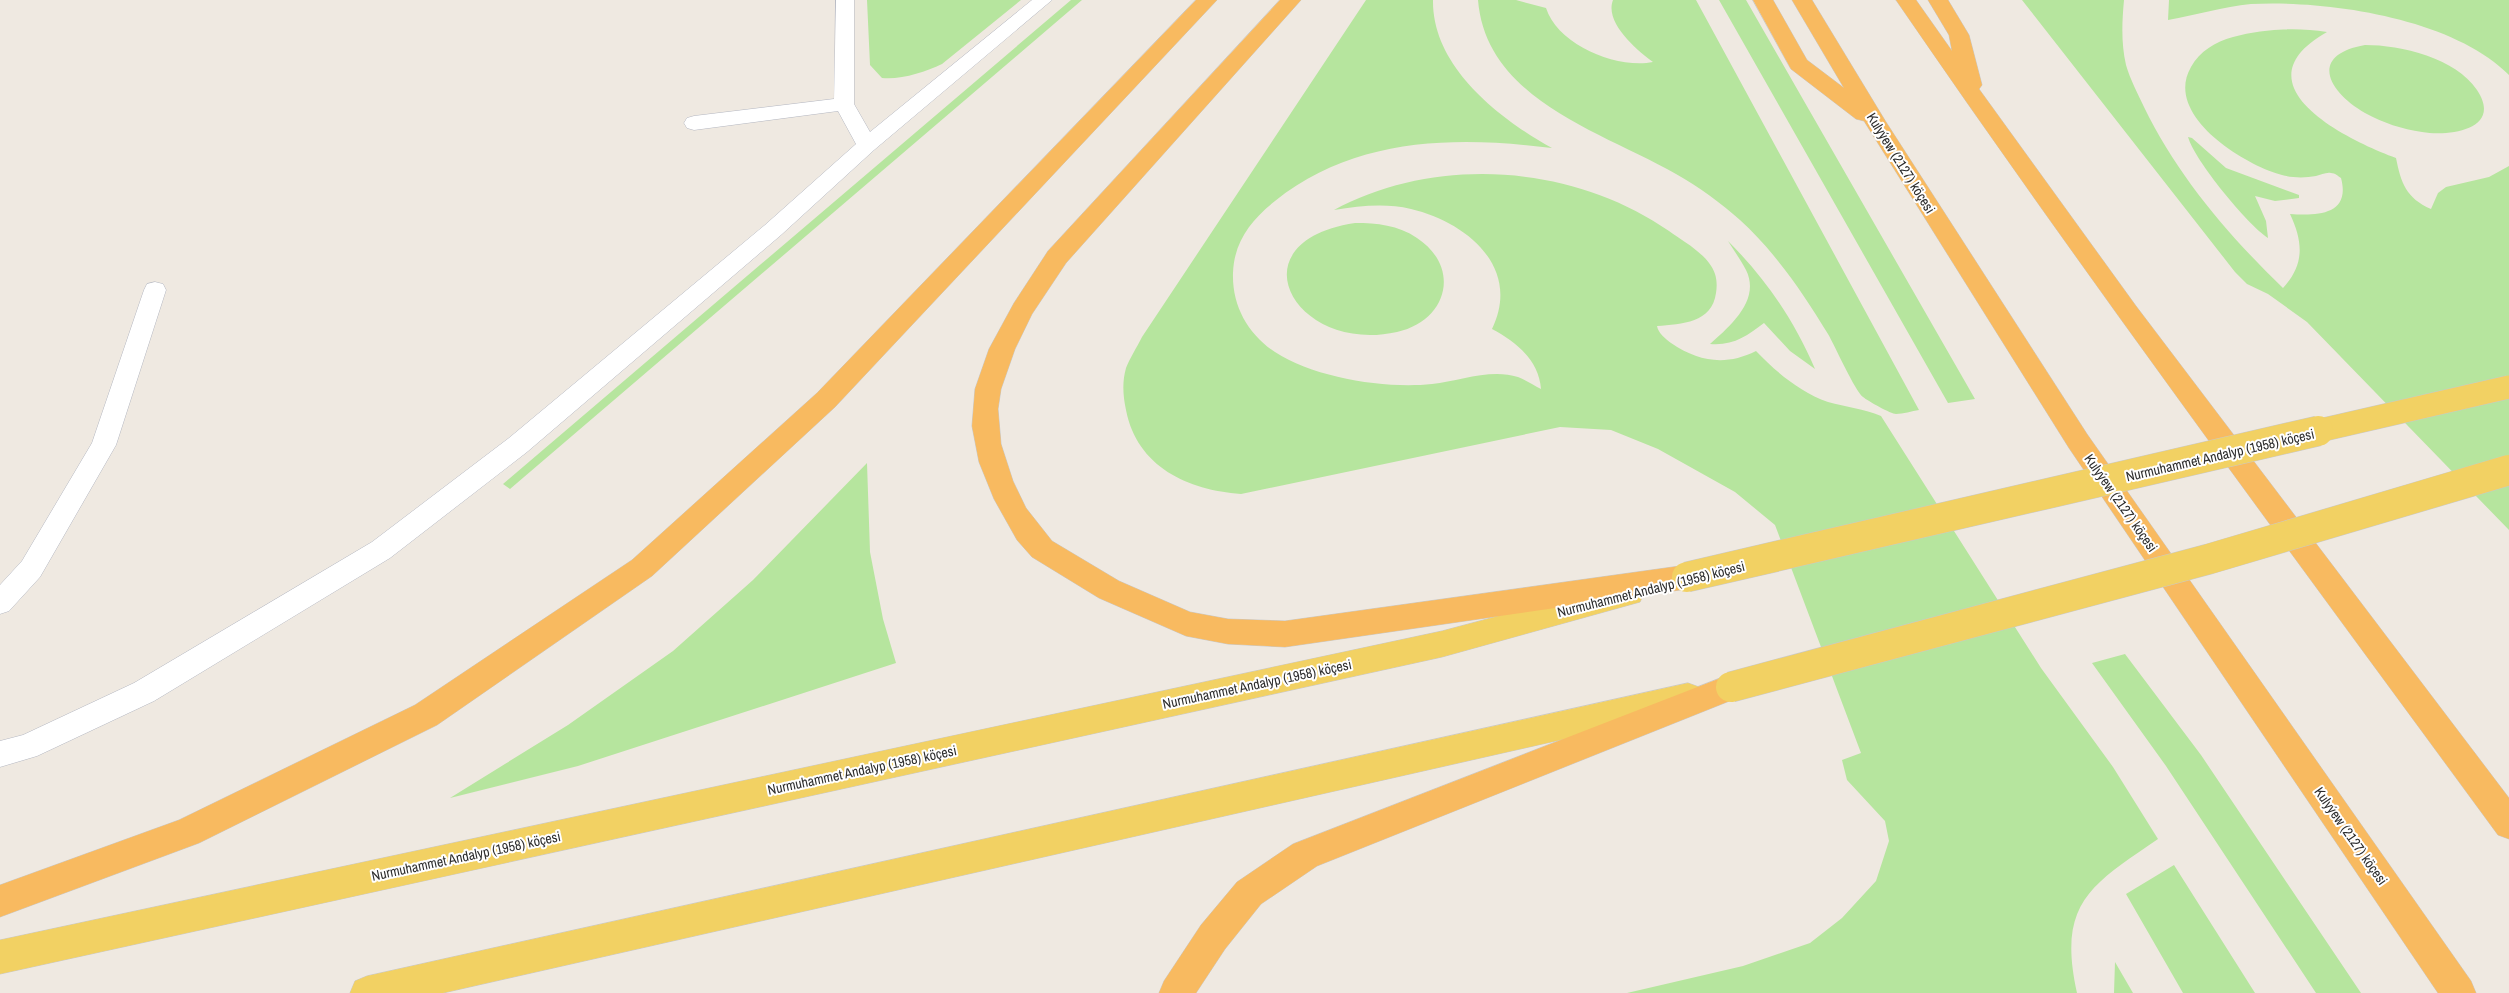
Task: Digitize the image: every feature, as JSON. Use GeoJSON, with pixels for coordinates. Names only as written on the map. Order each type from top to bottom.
{"type":"FeatureCollection","features":[{"type":"Feature","properties":{"kind":"highway"},"geometry":{"type":"LineString","coordinates":[[0,901],[188,832],[426,715],[642,568],[826,400],[1206,0]]}},
{"type":"Feature","properties":{"kind":"highway"},"geometry":{"type":"LineString","coordinates":[[1291,0],[1057,257],[1027,299],[1005,343],[991,382],[985,410],[988,442],[1001,486],[1038,545],[1082,576],[1128,600],[1193,626],[1238,633],[1285,634],[1687,577]]}},
{"type":"Feature","properties":{"kind":"highway"},"geometry":{"type":"LineString","coordinates":[[1763,0],[1799,64],[1876,124]]}},
{"type":"Feature","properties":{"kind":"highway","name":"Kulyýew (2127) köçesi"},"geometry":{"type":"LineString","coordinates":[[1802,0],[1876,124],[2078,441],[2459,993]]}},
{"type":"Feature","properties":{"kind":"highway"},"geometry":{"type":"LineString","coordinates":[[1906,0],[1975,101],[2206,419],[2509,824]]}},
{"type":"Feature","properties":{"kind":"highway"},"geometry":{"type":"LineString","coordinates":[[1938,0],[1959,35],[1975,101]]}},
{"type":"Feature","properties":{"kind":"highway"},"geometry":{"type":"LineString","coordinates":[[1176,993],[1213,937],[1249,893],[1305,855],[1731,687]]}},
{"type":"Feature","properties":{"kind":"main road","name":"Nurmuhammet Andalyp (1958) köçesi"},"geometry":{"type":"LineString","coordinates":[[0,957],[1442,644],[1687,577],[2508,387]]}},
{"type":"Feature","properties":{"kind":"main road"},"geometry":{"type":"LineString","coordinates":[[367,993],[1731,687],[2209,559],[2509,470]]}},
{"type":"Feature","properties":{"kind":"lane"},"geometry":{"type":"LineString","coordinates":[[845,0],[844,104],[867,144]]}},
{"type":"Feature","properties":{"kind":"lane"},"geometry":{"type":"LineString","coordinates":[[0,754],[27,747],[144,692],[381,550],[518,445],[773,230],[867,144],[1043,0]]}},
{"type":"Feature","properties":{"kind":"lane"},"geometry":{"type":"LineString","coordinates":[[694,122],[844,104]]}},
{"type":"Feature","properties":{"kind":"lane"},"geometry":{"type":"LineString","coordinates":[[0,603],[31,569],[104,445],[155,290]]}},
{"type":"Feature","properties":{"kind":"green space"},"geometry":{"type":"Polygon","coordinates":[[[867,0],[1021,0],[942,64],[913,75],[882,78],[870,65],[867,0]]]}},
{"type":"Feature","properties":{"kind":"green space"},"geometry":{"type":"Polygon","coordinates":[[[1071,0],[1082,0],[510,489],[503,484],[1071,0]]]}},
{"type":"Feature","properties":{"kind":"green space"},"geometry":{"type":"Polygon","coordinates":[[[1366,0],[1433,0],[1436,24],[1444,47],[1457,69],[1491,106],[1511,122],[1552,148],[1479,142],[1407,146],[1372,153],[1338,164],[1306,180],[1266,208],[1251,224],[1240,242],[1234,262],[1233,285],[1239,308],[1250,328],[1265,345],[1291,361],[1310,369],[1351,380],[1393,385],[1413,385],[1497,374],[1518,377],[1541,389],[1536,369],[1525,353],[1510,340],[1492,329],[1499,307],[1500,286],[1494,267],[1469,236],[1432,215],[1401,207],[1363,206],[1334,210],[1374,192],[1416,181],[1460,175],[1504,175],[1548,180],[1590,192],[1631,209],[1669,231],[1702,255],[1712,267],[1717,288],[1709,311],[1686,323],[1657,326],[1661,333],[1671,343],[1702,358],[1713,360],[1734,359],[1756,351],[1780,374],[1808,393],[1828,402],[1881,416],[2041,668],[2113,767],[2158,839],[2114,870],[2085,899],[2076,917],[2072,937],[2072,962],[2077,993],[1627,993],[1743,966],[1810,943],[1842,918],[1876,881],[1889,841],[1885,821],[1847,780],[1842,760],[1861,753],[1775,525],[1735,492],[1658,449],[1611,430],[1560,427],[1241,494],[1221,492],[1184,481],[1153,461],[1141,447],[1132,430],[1124,400],[1124,378],[1129,360],[1142,337],[1366,0]]]}},
{"type":"Feature","properties":{"kind":"green space"},"geometry":{"type":"Polygon","coordinates":[[[1478,0],[1516,0],[1546,8],[1553,21],[1563,33],[1590,52],[1622,62],[1638,63],[1653,62],[1631,44],[1618,27],[1613,18],[1613,0],[1696,0],[1919,410],[1896,414],[1880,407],[1859,393],[1828,334],[1788,274],[1753,233],[1725,207],[1676,174],[1583,127],[1552,109],[1525,88],[1502,63],[1486,34],[1478,0]]]}},
{"type":"Feature","properties":{"kind":"green space"},"geometry":{"type":"Polygon","coordinates":[[[1719,0],[1746,0],[1975,399],[1948,403],[1719,0]]]}},
{"type":"Feature","properties":{"kind":"green space"},"geometry":{"type":"Polygon","coordinates":[[[2022,0],[2124,0],[2122,32],[2126,65],[2134,86],[2157,132],[2172,157],[2205,203],[2243,247],[2283,288],[2295,270],[2300,252],[2297,234],[2290,214],[2311,214],[2329,211],[2341,200],[2343,190],[2341,178],[2329,173],[2316,176],[2290,177],[2266,169],[2248,161],[2229,149],[2197,120],[2188,103],[2185,85],[2195,61],[2214,44],[2233,37],[2256,32],[2292,29],[2327,32],[2301,52],[2292,71],[2295,90],[2308,107],[2327,123],[2350,138],[2396,158],[2400,175],[2410,195],[2431,209],[2438,193],[2446,187],[2489,177],[2509,166],[2509,530],[2307,322],[2268,294],[2247,284],[2235,272],[2022,0]]]}},
{"type":"Feature","properties":{"kind":"green space"},"geometry":{"type":"Polygon","coordinates":[[[2169,0],[2509,0],[2509,75],[2485,55],[2456,39],[2423,26],[2388,17],[2316,5],[2251,4],[2168,20],[2169,0]]]}},
{"type":"Feature","properties":{"kind":"green space"},"geometry":{"type":"Polygon","coordinates":[[[2365,45],[2411,51],[2456,69],[2477,90],[2483,103],[2483,114],[2478,122],[2470,128],[2459,131],[2433,133],[2386,123],[2365,113],[2341,95],[2330,75],[2330,65],[2336,57],[2347,50],[2365,45]]]}},
{"type":"Feature","properties":{"kind":"green space"},"geometry":{"type":"Polygon","coordinates":[[[2188,137],[2192,138],[2226,168],[2299,195],[2299,198],[2275,201],[2255,196],[2266,221],[2268,238],[2235,206],[2211,176],[2200,161],[2188,137]]]}},
{"type":"Feature","properties":{"kind":"green space"},"geometry":{"type":"Polygon","coordinates":[[[1355,223],[1387,226],[1402,230],[1417,238],[1431,250],[1440,264],[1444,278],[1443,292],[1437,305],[1428,317],[1414,326],[1397,332],[1361,335],[1330,327],[1306,313],[1291,293],[1287,272],[1295,251],[1317,234],[1355,223]]]}},
{"type":"Feature","properties":{"kind":"green space"},"geometry":{"type":"Polygon","coordinates":[[[1728,241],[1755,270],[1778,301],[1798,334],[1815,369],[1790,351],[1764,323],[1733,342],[1710,344],[1741,312],[1750,292],[1750,281],[1746,270],[1728,241]]]}},
{"type":"Feature","properties":{"kind":"green space"},"geometry":{"type":"Polygon","coordinates":[[[867,463],[870,552],[883,619],[896,663],[578,766],[450,798],[568,725],[673,651],[753,580],[867,463]]]}},
{"type":"Feature","properties":{"kind":"green space"},"geometry":{"type":"Polygon","coordinates":[[[2125,654],[2201,755],[2361,993],[2316,993],[2166,766],[2092,663],[2125,654]]]}},
{"type":"Feature","properties":{"kind":"green space"},"geometry":{"type":"Polygon","coordinates":[[[2174,865],[2255,993],[2183,993],[2126,894],[2174,865]]]}},
{"type":"Feature","properties":{"kind":"green space"},"geometry":{"type":"Polygon","coordinates":[[[2115,962],[2133,993],[2114,993],[2115,962]]]}}]}
